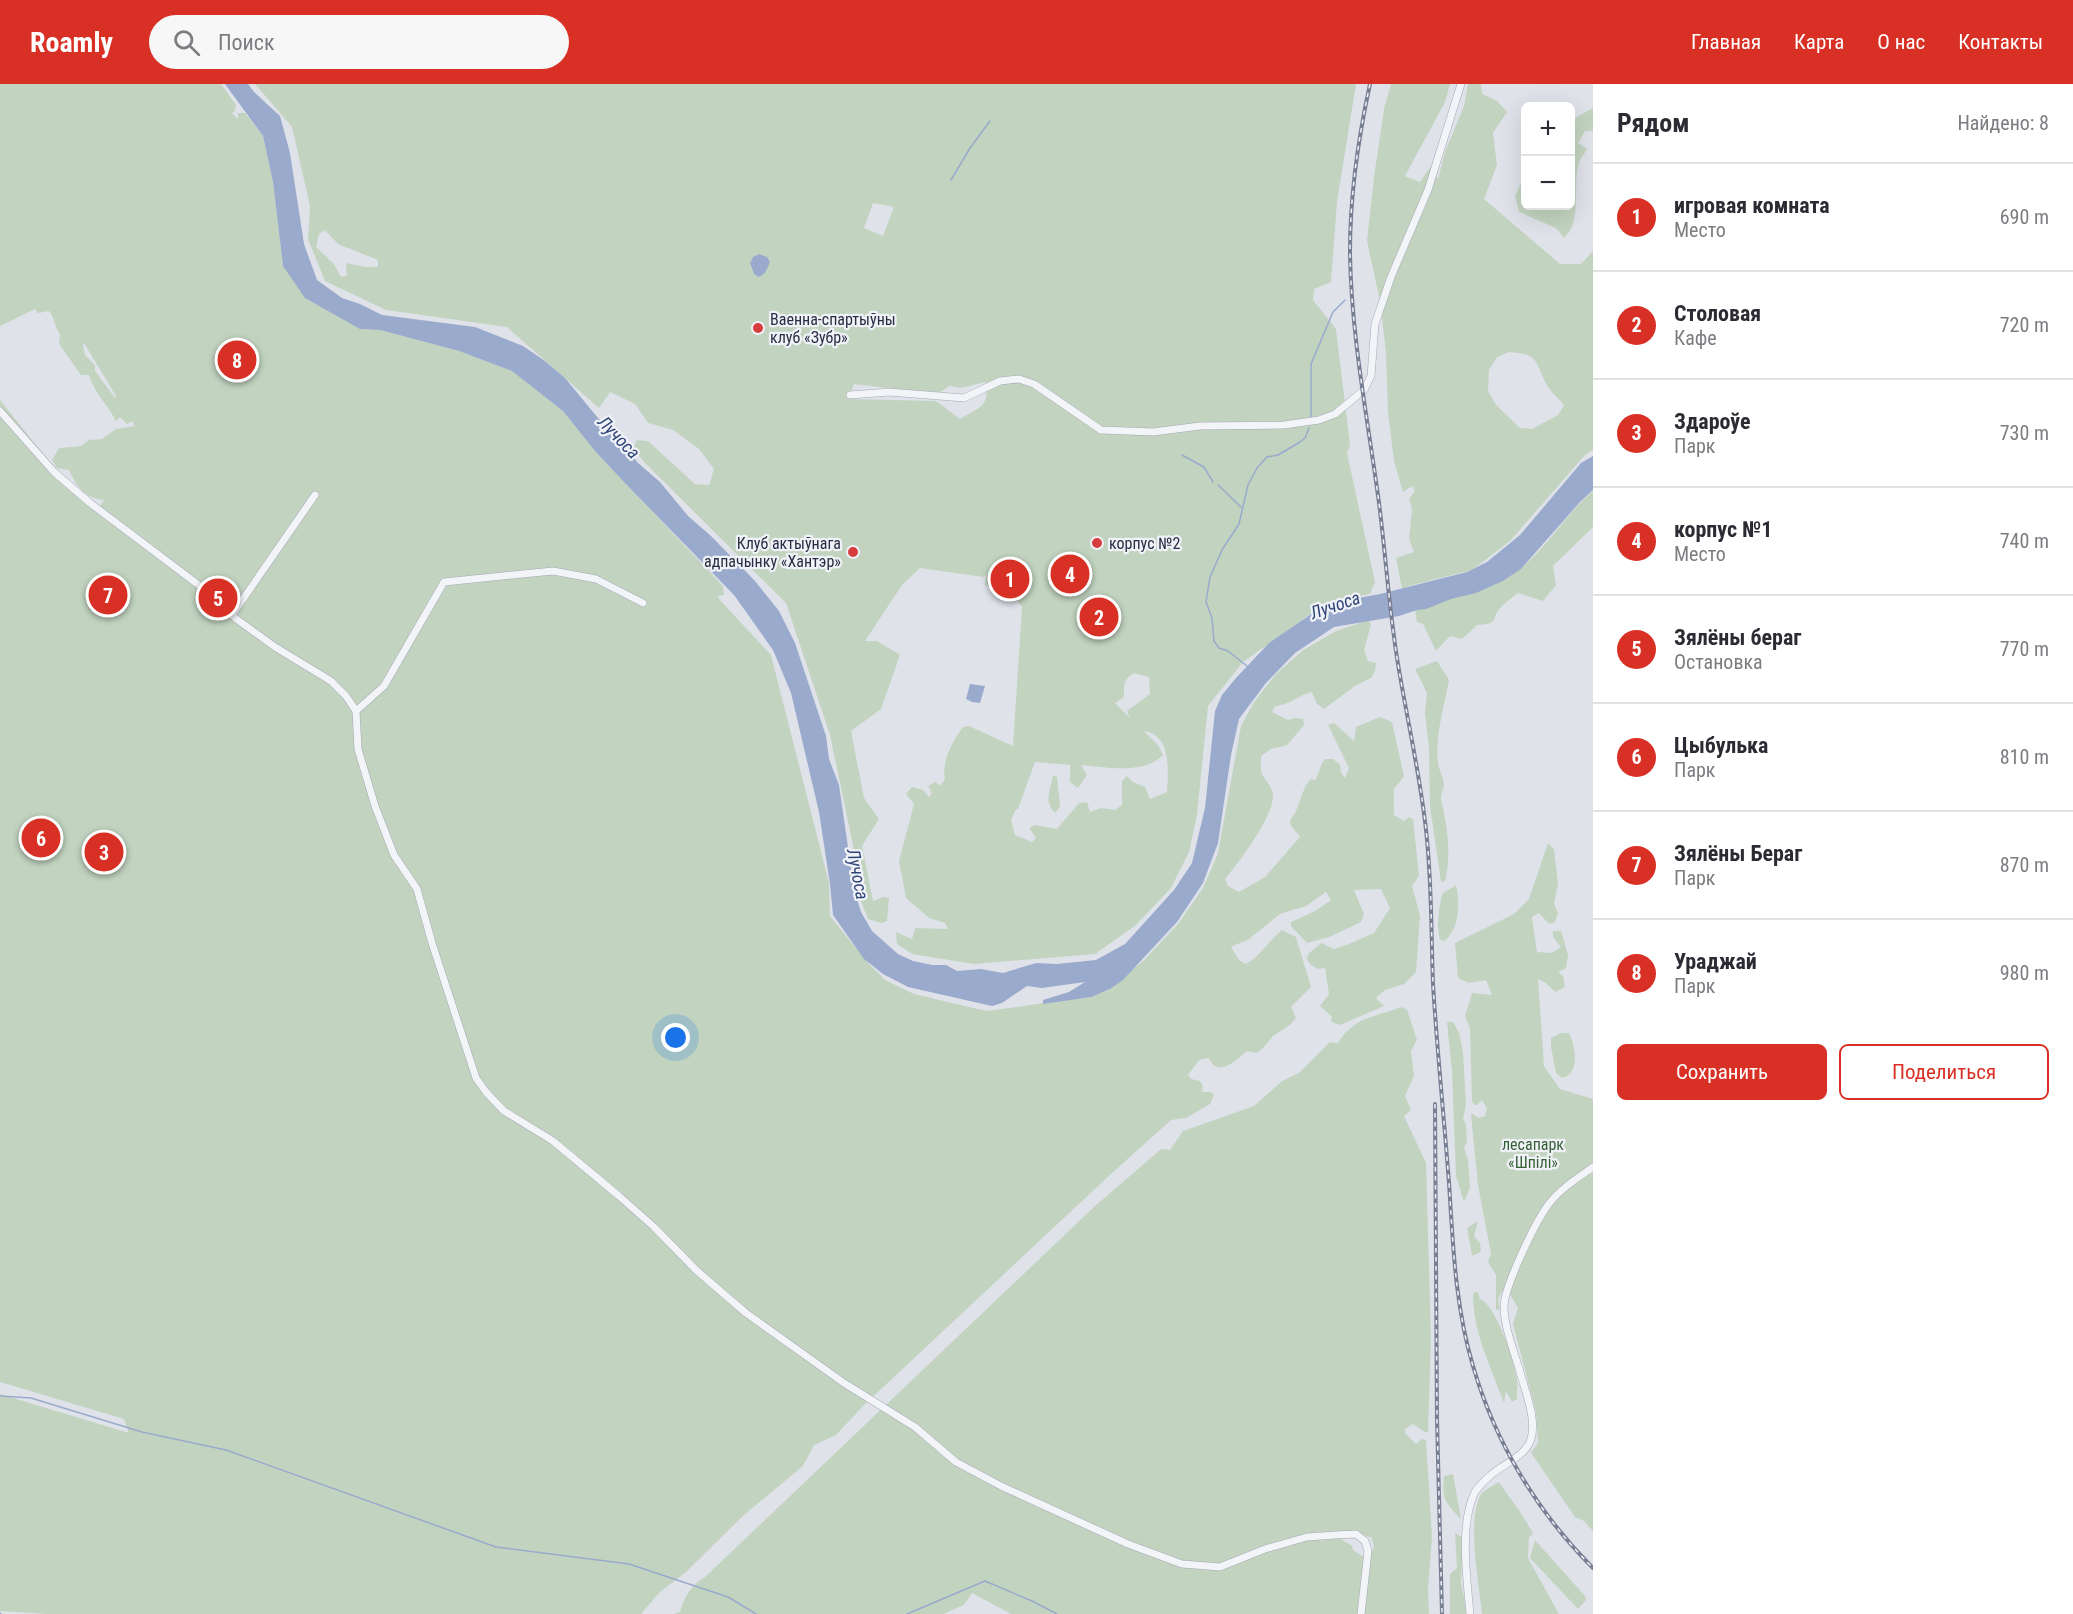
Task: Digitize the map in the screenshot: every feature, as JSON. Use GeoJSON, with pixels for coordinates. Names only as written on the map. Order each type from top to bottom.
{"type":"FeatureCollection","features":[{"type":"Feature","properties":{"kind":"street"},"geometry":{"type":"LineString","coordinates":[[850,395],[889,392],[964,398],[1000,381],[1019,379],[1034,384],[1101,430],[1153,432],[1200,426],[1284,425],[1319,420],[1335,414],[1368,384],[1371,375],[1375,324],[1391,277],[1428,190],[1461,84]]}},
{"type":"Feature","properties":{"kind":"street"},"geometry":{"type":"LineString","coordinates":[[0,411],[54,472],[90,503],[200,586],[232,615],[275,647],[332,681],[346,696],[356,711],[358,749],[375,806],[394,855],[417,889],[476,1078],[499,1106],[553,1142],[619,1196],[654,1227],[696,1270],[746,1313],[844,1383],[915,1427],[956,1462],[1002,1486],[1128,1544],[1182,1564],[1220,1567],[1307,1537],[1356,1534],[1365,1541],[1368,1551],[1361,1614]]}},
{"type":"Feature","properties":{"kind":"street"},"geometry":{"type":"LineString","coordinates":[[232,615],[315,495]]}},
{"type":"Feature","properties":{"kind":"street"},"geometry":{"type":"LineString","coordinates":[[356,711],[384,686],[444,582],[553,571],[596,579],[643,603]]}},
{"type":"Feature","properties":{"kind":"street"},"geometry":{"type":"LineString","coordinates":[[1470,1614],[1466,1555],[1471,1504],[1476,1490],[1524,1450],[1531,1439],[1531,1418],[1504,1308],[1507,1292],[1512,1276],[1548,1205],[1569,1184],[1593,1167]]}},
{"type":"Feature","properties":{"kind":"green space"},"geometry":{"type":"Polygon","coordinates":[[[0,84],[221,84],[236,105],[232,113],[238,119],[238,113],[245,113],[263,136],[273,182],[283,266],[360,329],[380,330],[459,351],[513,371],[563,411],[595,451],[723,586],[724,595],[718,596],[719,599],[771,655],[829,883],[830,916],[868,963],[885,980],[914,994],[986,1011],[1052,1002],[1107,991],[1144,960],[1178,924],[1203,888],[1218,853],[1241,726],[1254,702],[1276,674],[1302,651],[1336,631],[1369,620],[1371,625],[1364,650],[1368,661],[1376,663],[1371,678],[1355,686],[1324,709],[1317,704],[1312,692],[1286,704],[1275,706],[1272,712],[1288,720],[1303,719],[1304,725],[1287,745],[1271,749],[1261,756],[1262,774],[1273,795],[1272,804],[1255,838],[1225,879],[1228,886],[1239,892],[1265,877],[1300,837],[1291,826],[1290,820],[1307,783],[1311,779],[1315,780],[1325,759],[1333,759],[1340,765],[1341,773],[1345,778],[1349,768],[1328,725],[1334,723],[1354,741],[1356,727],[1380,717],[1392,722],[1404,776],[1394,789],[1394,815],[1404,821],[1409,817],[1413,819],[1419,876],[1412,886],[1420,916],[1416,972],[1404,984],[1385,990],[1376,998],[1384,1006],[1340,1025],[1331,1022],[1332,1017],[1320,1006],[1329,994],[1325,968],[1318,969],[1311,965],[1307,960],[1308,954],[1321,943],[1334,949],[1374,933],[1390,908],[1381,889],[1354,890],[1364,914],[1361,922],[1329,937],[1307,943],[1291,926],[1291,922],[1315,911],[1331,900],[1326,892],[1306,906],[1280,914],[1249,939],[1231,947],[1239,960],[1245,964],[1254,959],[1282,930],[1296,937],[1311,987],[1291,1007],[1296,1018],[1290,1025],[1273,1036],[1256,1053],[1247,1051],[1223,1067],[1215,1066],[1208,1058],[1199,1060],[1188,1075],[1191,1079],[1200,1081],[1203,1086],[1202,1092],[1211,1092],[1214,1095],[1210,1104],[1186,1118],[1171,1120],[863,1406],[836,1435],[814,1445],[803,1466],[745,1514],[686,1572],[660,1592],[641,1614],[46,1614],[0,1611],[0,1394],[129,1433],[124,1419],[0,1382],[0,400],[55,469],[100,506],[104,500],[86,494],[75,482],[69,470],[57,468],[52,460],[59,448],[81,446],[89,440],[102,439],[116,429],[135,426],[132,421],[127,424],[120,417],[116,421],[89,375],[81,375],[59,344],[60,334],[49,311],[38,313],[35,309],[0,326],[0,84]],[[84,343],[85,355],[95,365],[95,371],[115,398],[116,396],[84,343]]]}},
{"type":"Feature","properties":{"kind":"green space"},"geometry":{"type":"Polygon","coordinates":[[[255,84],[1356,84],[1337,202],[1331,282],[1314,289],[1313,300],[1336,329],[1350,445],[1347,453],[1375,582],[1370,594],[1326,603],[1243,662],[1208,706],[1197,815],[1189,852],[1171,888],[1136,925],[1095,954],[974,964],[912,954],[897,944],[896,932],[912,939],[915,928],[948,929],[945,923],[929,918],[906,898],[899,861],[914,804],[906,794],[912,787],[923,790],[929,797],[932,793],[928,786],[935,782],[940,786],[945,779],[944,772],[949,751],[963,727],[969,726],[1013,746],[1022,607],[1013,595],[985,585],[986,575],[983,577],[920,568],[902,585],[865,641],[877,641],[900,655],[881,709],[851,731],[864,798],[879,819],[862,846],[873,901],[884,897],[889,898],[887,921],[881,923],[868,919],[857,891],[853,845],[830,735],[786,603],[644,462],[633,448],[637,440],[648,441],[695,484],[709,485],[714,469],[699,449],[673,430],[648,423],[635,404],[610,392],[599,408],[507,327],[386,310],[325,281],[308,239],[310,206],[292,127],[255,84]],[[873,203],[864,228],[883,236],[894,207],[873,203]],[[325,230],[319,234],[316,247],[334,264],[341,277],[347,276],[346,263],[378,267],[378,260],[338,244],[325,230]],[[985,382],[962,388],[950,386],[937,394],[854,384],[849,399],[936,401],[960,419],[982,405],[986,396],[985,382]],[[1134,673],[1124,686],[1124,697],[1115,703],[1130,718],[1127,711],[1150,694],[1149,677],[1134,673]],[[1144,731],[1158,745],[1163,755],[1146,765],[1135,767],[1113,768],[1081,765],[1087,775],[1078,788],[1070,782],[1070,765],[1035,762],[1018,809],[1011,820],[1015,835],[1032,842],[1036,838],[1029,828],[1035,825],[1057,829],[1079,803],[1087,802],[1090,812],[1101,808],[1115,810],[1122,805],[1122,781],[1127,776],[1133,782],[1145,787],[1150,799],[1167,792],[1168,765],[1164,747],[1160,739],[1144,731]]]}},
{"type":"Feature","properties":{"kind":"green space"},"geometry":{"type":"Polygon","coordinates":[[[1391,84],[1450,84],[1445,102],[1405,176],[1420,182],[1431,166],[1438,179],[1445,152],[1464,106],[1468,84],[1481,84],[1482,94],[1497,101],[1507,112],[1493,133],[1497,165],[1484,199],[1560,264],[1581,264],[1593,251],[1593,450],[1585,455],[1510,541],[1472,570],[1402,589],[1396,558],[1414,552],[1409,539],[1412,509],[1409,499],[1415,491],[1412,486],[1403,492],[1394,461],[1380,301],[1367,241],[1384,109],[1391,84]],[[1509,352],[1497,357],[1489,370],[1488,391],[1496,405],[1520,428],[1532,429],[1558,415],[1564,405],[1548,387],[1536,362],[1520,353],[1509,352]]]}},
{"type":"Feature","properties":{"kind":"green space"},"geometry":{"type":"Polygon","coordinates":[[[1593,108],[1593,131],[1585,131],[1578,143],[1587,149],[1579,162],[1577,171],[1575,212],[1573,222],[1564,238],[1556,228],[1519,212],[1515,196],[1521,183],[1521,210],[1575,210],[1575,118],[1593,108]]]}},
{"type":"Feature","properties":{"kind":"green space"},"geometry":{"type":"Polygon","coordinates":[[[1593,491],[1593,527],[1553,566],[1556,585],[1543,601],[1518,593],[1498,610],[1492,622],[1477,625],[1462,639],[1450,636],[1436,651],[1423,624],[1417,622],[1415,610],[1483,589],[1516,572],[1539,551],[1593,491]]]}},
{"type":"Feature","properties":{"kind":"green space"},"geometry":{"type":"Polygon","coordinates":[[[1437,661],[1449,680],[1440,721],[1437,753],[1444,785],[1441,799],[1448,850],[1445,881],[1441,882],[1430,806],[1429,748],[1425,713],[1427,693],[1415,669],[1437,661]]]}},
{"type":"Feature","properties":{"kind":"green space"},"geometry":{"type":"Polygon","coordinates":[[[1053,775],[1057,777],[1060,806],[1055,813],[1049,804],[1053,775]]]}},
{"type":"Feature","properties":{"kind":"green space","name":"лесапарк «Шпілі»"},"geometry":{"type":"Polygon","coordinates":[[[1548,843],[1554,849],[1558,884],[1554,904],[1558,913],[1555,922],[1549,924],[1539,913],[1532,917],[1537,952],[1552,953],[1561,947],[1553,937],[1553,931],[1561,931],[1568,955],[1566,968],[1558,972],[1563,976],[1565,987],[1555,992],[1538,979],[1544,1066],[1560,1089],[1593,1099],[1593,1531],[1584,1521],[1575,1517],[1531,1453],[1538,1443],[1536,1412],[1513,1324],[1518,1308],[1505,1286],[1498,1299],[1500,1309],[1496,1310],[1496,1275],[1488,1262],[1491,1254],[1478,1185],[1471,1115],[1478,1118],[1485,1116],[1487,1109],[1482,1100],[1477,1105],[1474,1105],[1472,1101],[1470,1028],[1465,1016],[1472,993],[1492,995],[1486,980],[1469,983],[1458,978],[1455,943],[1514,914],[1529,899],[1548,843]]]}},
{"type":"Feature","properties":{"kind":"green space"},"geometry":{"type":"Polygon","coordinates":[[[1456,885],[1458,915],[1454,929],[1445,941],[1440,940],[1438,923],[1442,894],[1456,885]]]}},
{"type":"Feature","properties":{"kind":"green space"},"geometry":{"type":"Polygon","coordinates":[[[1401,1007],[1407,1010],[1417,1040],[1411,1051],[1414,1076],[1405,1096],[1411,1110],[1404,1116],[1426,1163],[1431,1338],[1428,1432],[1413,1424],[1405,1429],[1405,1433],[1416,1444],[1422,1439],[1426,1440],[1432,1537],[1428,1589],[1429,1614],[1011,1614],[972,1593],[964,1605],[943,1614],[674,1614],[680,1612],[686,1596],[696,1584],[1094,1207],[1161,1149],[1170,1150],[1183,1131],[1254,1106],[1282,1081],[1299,1073],[1330,1042],[1338,1043],[1359,1022],[1401,1007]],[[1364,1535],[1353,1539],[1344,1537],[1342,1540],[1362,1556],[1370,1556],[1374,1547],[1372,1538],[1364,1535]]]}},
{"type":"Feature","properties":{"kind":"green space"},"geometry":{"type":"Polygon","coordinates":[[[1447,1022],[1453,1022],[1459,1033],[1463,1052],[1466,1105],[1463,1118],[1467,1141],[1464,1148],[1468,1160],[1470,1188],[1464,1202],[1456,1176],[1452,1072],[1447,1022]]]}},
{"type":"Feature","properties":{"kind":"green space"},"geometry":{"type":"Polygon","coordinates":[[[1561,1033],[1569,1033],[1575,1058],[1572,1071],[1562,1078],[1556,1073],[1551,1047],[1551,1038],[1561,1033]]]}},
{"type":"Feature","properties":{"kind":"green space"},"geometry":{"type":"Polygon","coordinates":[[[1478,1221],[1474,1236],[1480,1243],[1481,1252],[1472,1256],[1467,1228],[1478,1221]]]}},
{"type":"Feature","properties":{"kind":"green space"},"geometry":{"type":"Polygon","coordinates":[[[1477,1291],[1480,1299],[1498,1321],[1511,1357],[1517,1378],[1517,1399],[1512,1402],[1506,1391],[1504,1403],[1479,1336],[1473,1294],[1477,1291]]]}},
{"type":"Feature","properties":{"kind":"green space"},"geometry":{"type":"Polygon","coordinates":[[[1453,1474],[1461,1519],[1444,1496],[1444,1476],[1453,1474]]]}},
{"type":"Feature","properties":{"kind":"green space"},"geometry":{"type":"Polygon","coordinates":[[[1499,1482],[1533,1534],[1529,1537],[1528,1558],[1559,1614],[1482,1614],[1475,1554],[1474,1521],[1481,1494],[1499,1482]]]}},
{"type":"Feature","properties":{"kind":"green space"},"geometry":{"type":"Polygon","coordinates":[[[1455,1533],[1463,1538],[1461,1582],[1467,1614],[1450,1614],[1450,1574],[1457,1568],[1455,1533]]]}},
{"type":"Feature","properties":{"kind":"green space"},"geometry":{"type":"Polygon","coordinates":[[[1535,1540],[1585,1596],[1586,1600],[1578,1609],[1530,1558],[1535,1540]]]}},
{"type":"Feature","properties":{"kind":"water","name":"Лучоса"},"geometry":{"type":"Polygon","coordinates":[[[225,84],[248,84],[280,116],[290,153],[304,244],[317,280],[342,298],[382,315],[475,327],[523,346],[545,361],[565,378],[598,418],[619,436],[638,463],[660,482],[688,516],[755,581],[779,611],[795,643],[826,736],[829,759],[839,785],[854,889],[861,912],[872,931],[898,954],[913,961],[946,965],[957,971],[981,969],[1003,973],[1036,963],[1057,964],[1096,960],[1125,944],[1174,890],[1192,863],[1205,808],[1215,711],[1222,695],[1269,643],[1326,604],[1380,594],[1467,572],[1487,562],[1520,535],[1581,463],[1593,456],[1593,490],[1521,569],[1503,581],[1476,593],[1451,599],[1426,609],[1334,627],[1295,653],[1266,683],[1239,719],[1231,755],[1218,843],[1203,883],[1177,922],[1123,980],[1110,989],[1091,997],[1043,1004],[1043,1000],[1069,992],[1085,982],[1042,988],[1027,986],[1002,1003],[992,1006],[908,987],[883,974],[864,959],[833,915],[819,812],[791,693],[773,650],[734,595],[595,451],[563,411],[512,371],[459,351],[380,330],[360,329],[305,298],[283,266],[273,182],[263,136],[225,84]]]}},
{"type":"Feature","properties":{"kind":"water"},"geometry":{"type":"Polygon","coordinates":[[[759,254],[767,257],[770,262],[765,273],[759,277],[754,274],[750,263],[753,257],[759,254]]]}},
{"type":"Feature","properties":{"kind":"water"},"geometry":{"type":"Polygon","coordinates":[[[970,684],[985,686],[980,703],[966,699],[970,684]]]}},
{"type":"Feature","properties":{"kind":"waterway"},"geometry":{"type":"LineString","coordinates":[[951,180],[990,121]]}},
{"type":"Feature","properties":{"kind":"waterway"},"geometry":{"type":"LineString","coordinates":[[1311,417],[1311,364],[1333,312],[1345,300]]}},
{"type":"Feature","properties":{"kind":"waterway"},"geometry":{"type":"LineString","coordinates":[[1247,666],[1228,651],[1219,648],[1214,641],[1212,618],[1206,602],[1210,577],[1222,550],[1239,524],[1248,485],[1257,468],[1267,457],[1278,455],[1300,442],[1305,438],[1309,428]]}},
{"type":"Feature","properties":{"kind":"waterway"},"geometry":{"type":"LineString","coordinates":[[1182,455],[1204,467],[1213,482]]}},
{"type":"Feature","properties":{"kind":"waterway"},"geometry":{"type":"LineString","coordinates":[[1218,485],[1241,507]]}},
{"type":"Feature","properties":{"kind":"waterway"},"geometry":{"type":"LineString","coordinates":[[0,1396],[31,1398],[142,1432],[226,1450],[496,1547],[629,1564],[728,1597],[756,1614]]}},
{"type":"Feature","properties":{"kind":"waterway"},"geometry":{"type":"LineString","coordinates":[[907,1614],[985,1581],[1057,1614]]}},
{"type":"Feature","properties":{"kind":"railway"},"geometry":{"type":"LineString","coordinates":[[1370,84],[1358,146],[1353,188],[1350,231],[1353,315],[1379,503],[1395,644],[1426,830],[1433,984],[1454,1252],[1462,1321],[1482,1394],[1506,1449],[1536,1500],[1593,1568]]}},
{"type":"Feature","properties":{"kind":"railway"},"geometry":{"type":"LineString","coordinates":[[1435,1104],[1437,1419],[1442,1614]]}},
{"type":"Feature","properties":{"kind":"place","name":"Ваенна-спартыўны клуб «Зубр»"},"geometry":{"type":"Point","coordinates":[758,328]}},
{"type":"Feature","properties":{"kind":"place","name":"Ураджай"},"geometry":{"type":"Point","coordinates":[237,360]}},
{"type":"Feature","properties":{"kind":"place","name":"корпус №2"},"geometry":{"type":"Point","coordinates":[1097,543]}},
{"type":"Feature","properties":{"kind":"place","name":"Клуб актыўнага адпачынку «Хантэр»"},"geometry":{"type":"Point","coordinates":[853,552]}},
{"type":"Feature","properties":{"kind":"place","name":"корпус №1"},"geometry":{"type":"Point","coordinates":[1070,574]}},
{"type":"Feature","properties":{"kind":"place","name":"игровая комната"},"geometry":{"type":"Point","coordinates":[1010,579]}},
{"type":"Feature","properties":{"kind":"place","name":"Зялёны Бераг"},"geometry":{"type":"Point","coordinates":[108,595]}},
{"type":"Feature","properties":{"kind":"place","name":"Зялёны бераг"},"geometry":{"type":"Point","coordinates":[218,598]}},
{"type":"Feature","properties":{"kind":"place","name":"Столовая"},"geometry":{"type":"Point","coordinates":[1099,617]}},
{"type":"Feature","properties":{"kind":"place","name":"Цыбулька"},"geometry":{"type":"Point","coordinates":[41,838]}},
{"type":"Feature","properties":{"kind":"place","name":"Здароўе"},"geometry":{"type":"Point","coordinates":[104,852]}}]}
